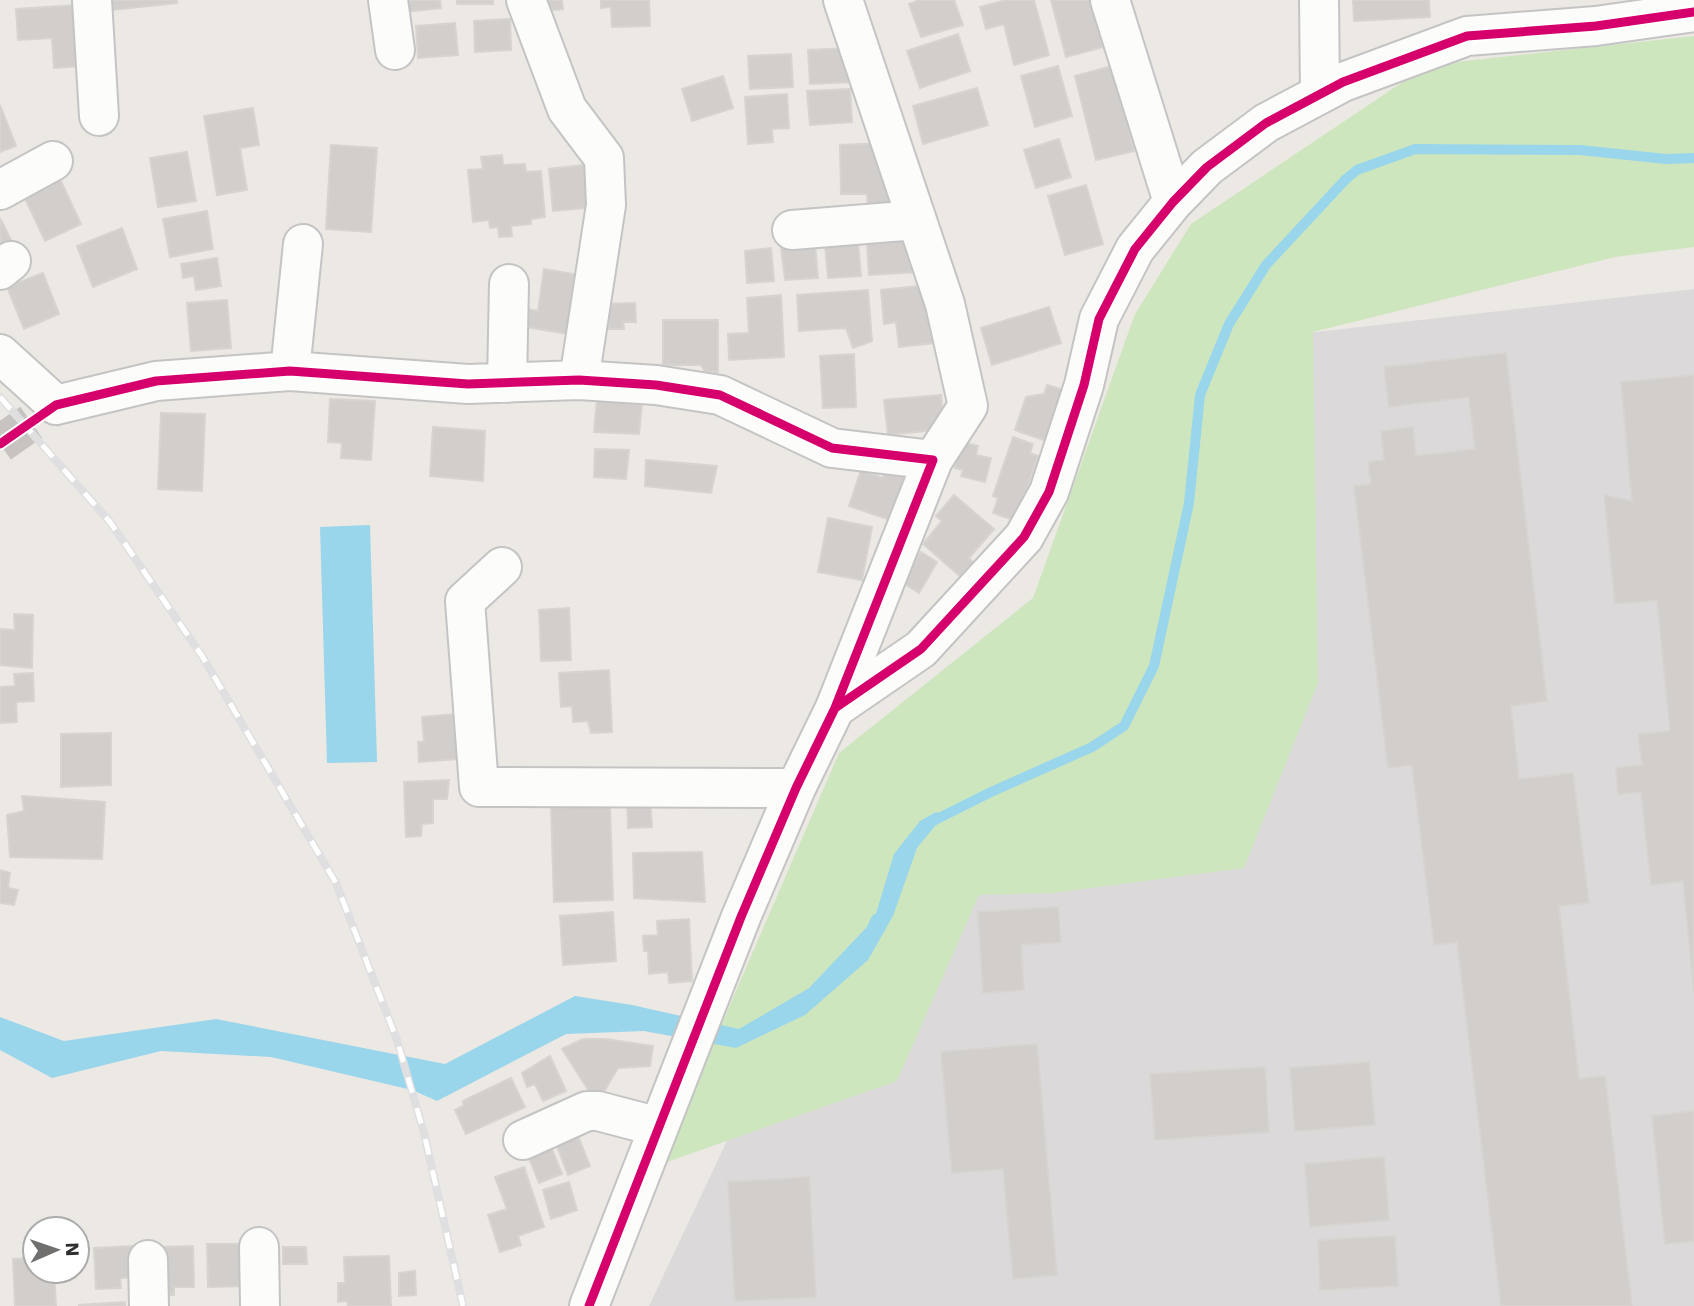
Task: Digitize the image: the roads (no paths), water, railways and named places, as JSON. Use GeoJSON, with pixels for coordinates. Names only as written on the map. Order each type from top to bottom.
{"type":"FeatureCollection","features":[{"type":"Feature","properties":{"kind":"street"},"geometry":{"type":"LineString","coordinates":[[92,0],[99,116]]}},
{"type":"Feature","properties":{"kind":"street"},"geometry":{"type":"LineString","coordinates":[[388,0],[396,50]]}},
{"type":"Feature","properties":{"kind":"street"},"geometry":{"type":"LineString","coordinates":[[526,0],[568,109],[604,158],[606,205],[579,380]]}},
{"type":"Feature","properties":{"kind":"street"},"geometry":{"type":"LineString","coordinates":[[589,1306],[741,916],[796,788],[835,708],[933,460],[968,406],[945,303],[843,0]]}},
{"type":"Feature","properties":{"kind":"street"},"geometry":{"type":"LineString","coordinates":[[1110,0],[1173,202]]}},
{"type":"Feature","properties":{"kind":"street"},"geometry":{"type":"LineString","coordinates":[[1319,0],[1320,94]]}},
{"type":"Feature","properties":{"kind":"street"},"geometry":{"type":"LineString","coordinates":[[835,708],[921,649],[1024,537],[1049,492],[1084,385],[1099,319],[1135,249],[1173,202],[1208,167],[1266,123],[1343,82],[1467,36],[1596,26],[1694,12]]}},
{"type":"Feature","properties":{"kind":"street"},"geometry":{"type":"LineString","coordinates":[[0,190],[53,161]]}},
{"type":"Feature","properties":{"kind":"street"},"geometry":{"type":"LineString","coordinates":[[792,230],[916,220]]}},
{"type":"Feature","properties":{"kind":"street"},"geometry":{"type":"LineString","coordinates":[[290,370],[303,244]]}},
{"type":"Feature","properties":{"kind":"street"},"geometry":{"type":"LineString","coordinates":[[507,383],[509,284]]}},
{"type":"Feature","properties":{"kind":"street"},"geometry":{"type":"LineString","coordinates":[[0,354],[55,405],[156,380],[290,370],[468,384],[579,380],[656,385],[720,395],[832,448],[933,460]]}},
{"type":"Feature","properties":{"kind":"street"},"geometry":{"type":"LineString","coordinates":[[502,567],[465,601],[479,787],[796,788]]}},
{"type":"Feature","properties":{"kind":"street"},"geometry":{"type":"LineString","coordinates":[[523,1140],[587,1111],[598,1111],[659,1126]]}},
{"type":"Feature","properties":{"kind":"street"},"geometry":{"type":"LineString","coordinates":[[259,1247],[260,1306]]}},
{"type":"Feature","properties":{"kind":"street"},"geometry":{"type":"LineString","coordinates":[[148,1260],[149,1306]]}},
{"type":"Feature","properties":{"kind":"water"},"geometry":{"type":"Polygon","coordinates":[[[370,525],[377,762],[327,763],[320,527],[370,525]]]}},
{"type":"Feature","properties":{"kind":"water"},"geometry":{"type":"Polygon","coordinates":[[[936,812],[944,815],[917,848],[893,916],[868,960],[805,1015],[736,1048],[644,1031],[566,1034],[437,1101],[412,1090],[271,1057],[161,1051],[52,1078],[0,1050],[0,1017],[64,1041],[216,1019],[445,1064],[575,996],[632,1005],[739,1029],[823,980],[871,930],[894,854],[920,821],[936,812]]]}},
{"type":"Feature","properties":{"kind":"waterway"},"geometry":{"type":"LineString","coordinates":[[933,821],[1092,747],[1124,726],[1154,666],[1189,503],[1200,395],[1229,324],[1266,265],[1346,179],[1357,170],[1415,149],[1580,150],[1666,159],[1694,158]]}},
{"type":"Feature","properties":{"kind":"waterway"},"geometry":{"type":"LineString","coordinates":[[815,989],[871,930],[876,919]]}},
{"type":"Feature","properties":{"kind":"tunnel"},"geometry":{"type":"LineString","coordinates":[[0,444],[56,405]]}},
{"type":"Feature","properties":{"kind":"railway"},"geometry":{"type":"LineString","coordinates":[[0,397],[110,522],[202,656],[336,883],[397,1040],[424,1133],[463,1306]]}}]}
